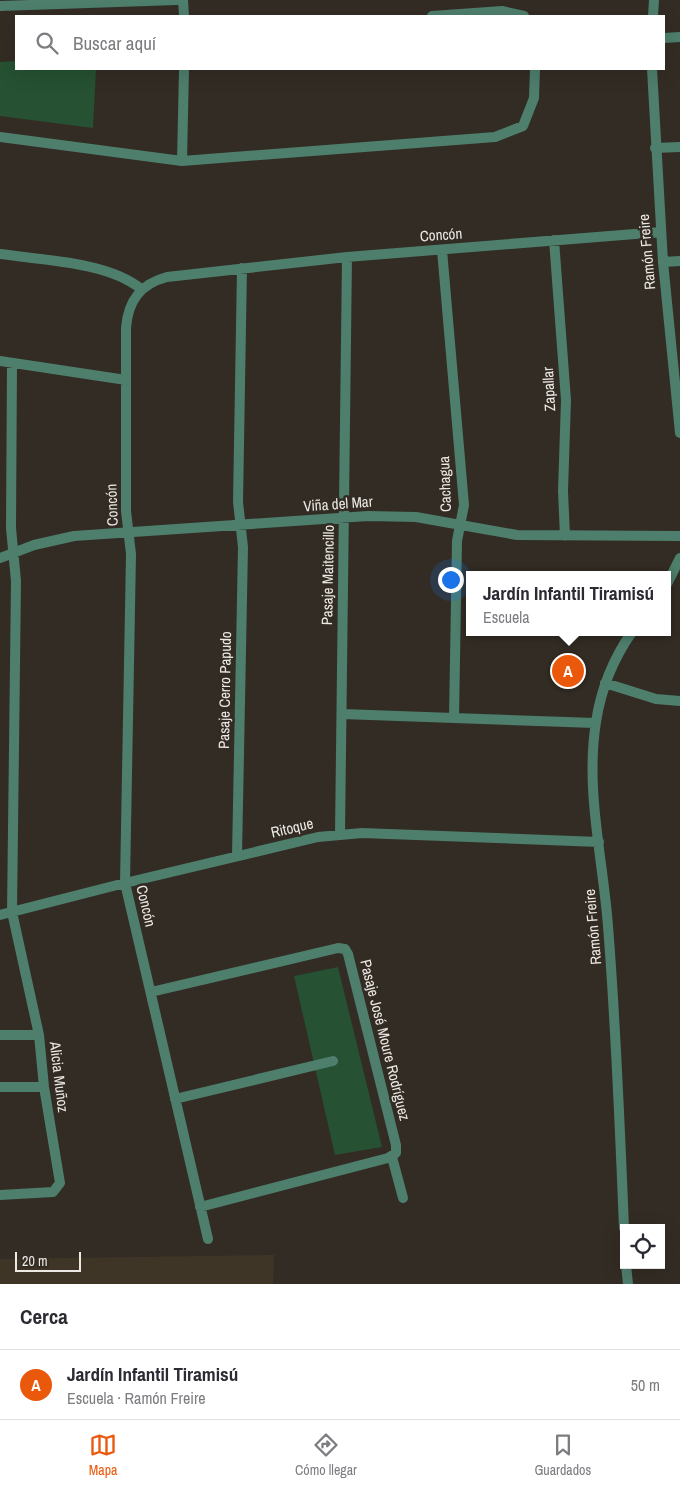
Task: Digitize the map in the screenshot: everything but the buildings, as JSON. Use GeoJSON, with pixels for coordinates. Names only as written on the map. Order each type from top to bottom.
{"type":"FeatureCollection","features":[{"type":"Feature","properties":{"kind":"street"},"geometry":{"type":"LineString","coordinates":[[0,6],[177,0]]}},
{"type":"Feature","properties":{"kind":"street"},"geometry":{"type":"LineString","coordinates":[[183,0],[184,15]]}},
{"type":"Feature","properties":{"kind":"street"},"geometry":{"type":"LineString","coordinates":[[653,15],[654,0]]}},
{"type":"Feature","properties":{"kind":"street"},"geometry":{"type":"LineString","coordinates":[[446,15],[502,11],[520,15]]}},
{"type":"Feature","properties":{"kind":"street"},"geometry":{"type":"LineString","coordinates":[[665,38],[680,37]]}},
{"type":"Feature","properties":{"kind":"street"},"geometry":{"type":"LineString","coordinates":[[182,161],[184,70]]}},
{"type":"Feature","properties":{"kind":"street"},"geometry":{"type":"LineString","coordinates":[[0,137],[182,161],[495,137],[523,126],[534,98],[535,70]]}},
{"type":"Feature","properties":{"kind":"street","name":"Ramón Freire"},"geometry":{"type":"LineString","coordinates":[[652,70],[660,232],[680,433]]}},
{"type":"Feature","properties":{"kind":"street"},"geometry":{"type":"LineString","coordinates":[[655,148],[680,147]]}},
{"type":"Feature","properties":{"kind":"street","name":"Concón"},"geometry":{"type":"LineString","coordinates":[[208,1239],[125,883],[130,554],[126,511],[126,380],[127,316],[130,305],[141,289],[157,279],[167,277],[348,257],[660,232]]}},
{"type":"Feature","properties":{"kind":"street","name":"Zapallar"},"geometry":{"type":"LineString","coordinates":[[554,240],[566,400],[563,484],[565,536]]}},
{"type":"Feature","properties":{"kind":"street","name":"Cachagua"},"geometry":{"type":"LineString","coordinates":[[442,250],[464,505],[457,541],[454,718]]}},
{"type":"Feature","properties":{"kind":"street"},"geometry":{"type":"LineString","coordinates":[[0,254],[96,268],[124,278],[141,289]]}},
{"type":"Feature","properties":{"kind":"street","name":"Pasaje Maitencillo"},"geometry":{"type":"LineString","coordinates":[[340,834],[348,257]]}},
{"type":"Feature","properties":{"kind":"street"},"geometry":{"type":"LineString","coordinates":[[663,262],[680,260]]}},
{"type":"Feature","properties":{"kind":"street","name":"Pasaje Cerro Papudo"},"geometry":{"type":"LineString","coordinates":[[237,856],[243,548],[238,502],[242,268]]}},
{"type":"Feature","properties":{"kind":"street"},"geometry":{"type":"LineString","coordinates":[[0,361],[126,380]]}},
{"type":"Feature","properties":{"kind":"street","name":"Alicia Muñoz"},"geometry":{"type":"LineString","coordinates":[[0,1195],[53,1192],[59,1186],[60,1179],[44,1087],[39,1035],[12,912],[16,581],[11,528],[12,363]]}},
{"type":"Feature","properties":{"kind":"street","name":"Viña del Mar"},"geometry":{"type":"LineString","coordinates":[[0,558],[14,552],[74,536],[344,518],[416,517],[517,535],[680,536]]}},
{"type":"Feature","properties":{"kind":"street"},"geometry":{"type":"LineString","coordinates":[[671,576],[680,558]]}},
{"type":"Feature","properties":{"kind":"street","name":"Ramón Freire"},"geometry":{"type":"LineString","coordinates":[[624,1224],[611,966],[594,788],[596,723],[605,683],[614,661],[630,636]]}},
{"type":"Feature","properties":{"kind":"street"},"geometry":{"type":"LineString","coordinates":[[605,683],[656,699],[680,701]]}},
{"type":"Feature","properties":{"kind":"street"},"geometry":{"type":"LineString","coordinates":[[342,714],[596,723]]}},
{"type":"Feature","properties":{"kind":"street","name":"Ritoque"},"geometry":{"type":"LineString","coordinates":[[0,916],[125,883],[340,834],[362,833],[598,842]]}},
{"type":"Feature","properties":{"kind":"street","name":"Pasaje José Moure Rodríguez"},"geometry":{"type":"LineString","coordinates":[[150,992],[338,948],[345,949],[348,954],[396,1145],[396,1154],[392,1157],[403,1198]]}},
{"type":"Feature","properties":{"kind":"street"},"geometry":{"type":"LineString","coordinates":[[0,1035],[39,1035]]}},
{"type":"Feature","properties":{"kind":"street"},"geometry":{"type":"LineString","coordinates":[[175,1099],[333,1061]]}},
{"type":"Feature","properties":{"kind":"street"},"geometry":{"type":"LineString","coordinates":[[0,1087],[44,1087]]}},
{"type":"Feature","properties":{"kind":"street"},"geometry":{"type":"LineString","coordinates":[[200,1207],[392,1157]]}},
{"type":"Feature","properties":{"kind":"street"},"geometry":{"type":"LineString","coordinates":[[626,1269],[628,1284]]}},
{"type":"Feature","properties":{"kind":"shaded area"},"geometry":{"type":"Polygon","coordinates":[[[274,1255],[273,1284],[0,1284],[0,1259],[274,1255]]]}},
{"type":"Feature","properties":{"kind":"green space"},"geometry":{"type":"Polygon","coordinates":[[[15,61],[15,70],[96,70],[93,128],[0,116],[0,62],[15,61]]]}},
{"type":"Feature","properties":{"kind":"green space"},"geometry":{"type":"Polygon","coordinates":[[[338,967],[382,1147],[335,1155],[294,976],[338,967]]]}},
{"type":"Feature","properties":{"kind":"place","name":"Jardín Infantil Tiramisú"},"geometry":{"type":"Point","coordinates":[568,671]}}]}
